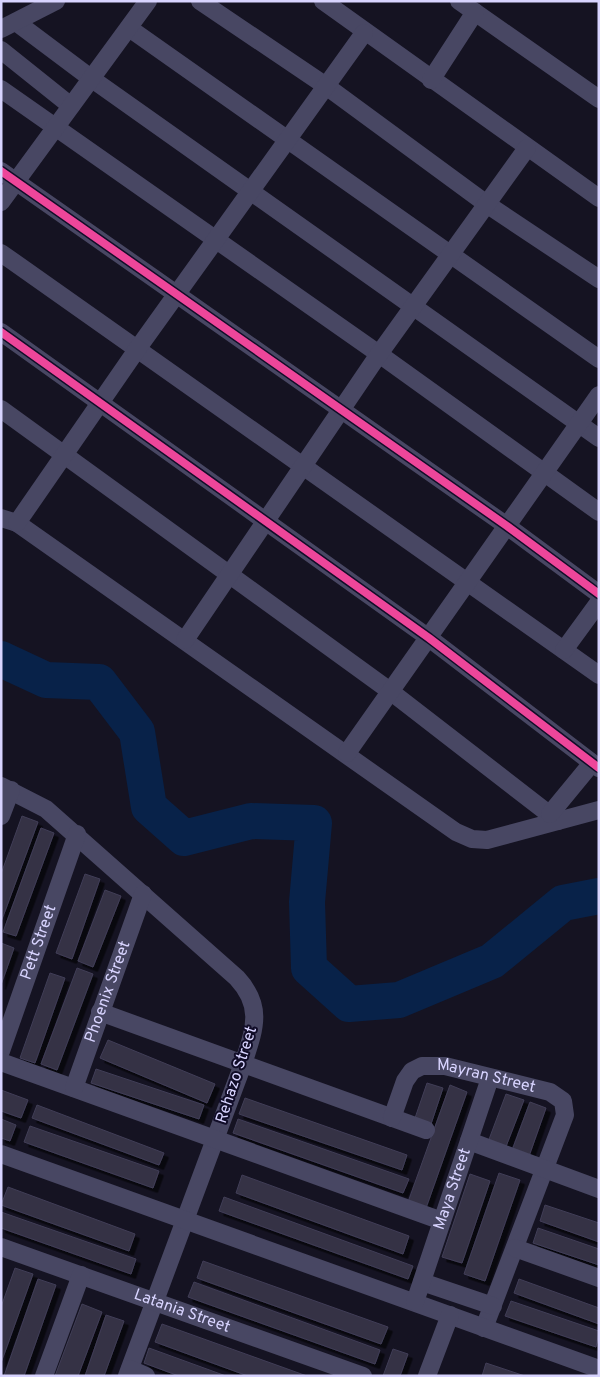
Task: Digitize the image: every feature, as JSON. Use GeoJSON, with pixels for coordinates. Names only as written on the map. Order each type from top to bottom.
{"type":"FeatureCollection","features":[{"type":"Feature","properties":{"kind":"street"},"geometry":{"type":"LineString","coordinates":[[5,26],[56,1]]}},
{"type":"Feature","properties":{"kind":"street"},"geometry":{"type":"LineString","coordinates":[[1,202],[148,1]]}},
{"type":"Feature","properties":{"kind":"street"},"geometry":{"type":"LineString","coordinates":[[200,1],[326,86],[488,205],[599,280]]}},
{"type":"Feature","properties":{"kind":"street"},"geometry":{"type":"LineString","coordinates":[[323,1],[364,33],[599,198]]}},
{"type":"Feature","properties":{"kind":"street"},"geometry":{"type":"LineString","coordinates":[[459,1],[599,99]]}},
{"type":"Feature","properties":{"kind":"street"},"geometry":{"type":"LineString","coordinates":[[432,80],[475,12]]}},
{"type":"Feature","properties":{"kind":"street"},"geometry":{"type":"LineString","coordinates":[[5,26],[92,79],[415,305],[599,438]]}},
{"type":"Feature","properties":{"kind":"street"},"geometry":{"type":"LineString","coordinates":[[129,28],[599,359]]}},
{"type":"Feature","properties":{"kind":"street"},"geometry":{"type":"LineString","coordinates":[[364,33],[177,293],[65,453],[9,520],[347,753],[456,832],[472,839],[487,840],[554,818],[599,810]]}},
{"type":"Feature","properties":{"kind":"street"},"geometry":{"type":"LineString","coordinates":[[1,50],[71,106]]}},
{"type":"Feature","properties":{"kind":"street"},"geometry":{"type":"LineString","coordinates":[[1,89],[379,354],[543,474],[599,512]]}},
{"type":"Feature","properties":{"kind":"street"},"geometry":{"type":"LineString","coordinates":[[185,640],[265,520],[305,466],[379,354],[488,205],[527,148]]}},
{"type":"Feature","properties":{"kind":"street"},"geometry":{"type":"LineString","coordinates":[[1,171],[507,526],[599,594]]}},
{"type":"Feature","properties":{"kind":"street"},"geometry":{"type":"LineString","coordinates":[[1,253],[599,675]]}},
{"type":"Feature","properties":{"kind":"street"},"geometry":{"type":"LineString","coordinates":[[1,332],[101,401],[429,638],[596,766],[554,818]]}},
{"type":"Feature","properties":{"kind":"street"},"geometry":{"type":"LineString","coordinates":[[347,753],[599,395]]}},
{"type":"Feature","properties":{"kind":"street"},"geometry":{"type":"LineString","coordinates":[[1,409],[65,453],[390,691],[554,818]]}},
{"type":"Feature","properties":{"kind":"street"},"geometry":{"type":"LineString","coordinates":[[564,650],[599,602]]}},
{"type":"Feature","properties":{"kind":"street"},"geometry":{"type":"LineString","coordinates":[[1,816],[6,788]]}},
{"type":"Feature","properties":{"kind":"street","name":"Rehazo Street"},"geometry":{"type":"LineString","coordinates":[[6,788],[46,809],[77,834],[247,989],[254,1003],[253,1031],[243,1064],[187,1219],[128,1373]]}},
{"type":"Feature","properties":{"kind":"street","name":"Pett Street"},"geometry":{"type":"LineString","coordinates":[[1,1052],[77,834]]}},
{"type":"Feature","properties":{"kind":"street","name":"Phoenix Street"},"geometry":{"type":"LineString","coordinates":[[74,1088],[142,894]]}},
{"type":"Feature","properties":{"kind":"street"},"geometry":{"type":"LineString","coordinates":[[100,1012],[426,1130]]}},
{"type":"Feature","properties":{"kind":"street"},"geometry":{"type":"LineString","coordinates":[[1,1062],[442,1222]]}},
{"type":"Feature","properties":{"kind":"street","name":"Mayran Street"},"geometry":{"type":"LineString","coordinates":[[392,1118],[405,1081],[412,1071],[422,1066],[445,1066],[557,1095],[564,1101],[565,1115],[545,1170]]}},
{"type":"Feature","properties":{"kind":"street","name":"Maya Street"},"geometry":{"type":"LineString","coordinates":[[415,1302],[490,1078]]}},
{"type":"Feature","properties":{"kind":"street"},"geometry":{"type":"LineString","coordinates":[[469,1141],[599,1189]]}},
{"type":"Feature","properties":{"kind":"street"},"geometry":{"type":"LineString","coordinates":[[1,1154],[187,1219],[599,1369]]}},
{"type":"Feature","properties":{"kind":"street"},"geometry":{"type":"LineString","coordinates":[[484,1328],[545,1170]]}},
{"type":"Feature","properties":{"kind":"street"},"geometry":{"type":"LineString","coordinates":[[515,1248],[599,1278]]}},
{"type":"Feature","properties":{"kind":"street","name":"Latania Street"},"geometry":{"type":"LineString","coordinates":[[2,1250],[81,1275],[156,1302],[337,1371],[363,1376]]}},
{"type":"Feature","properties":{"kind":"street"},"geometry":{"type":"LineString","coordinates":[[44,1376],[81,1275]]}},
{"type":"Feature","properties":{"kind":"street"},"geometry":{"type":"LineString","coordinates":[[422,1282],[493,1306]]}},
{"type":"Feature","properties":{"kind":"street"},"geometry":{"type":"LineString","coordinates":[[427,1376],[450,1315]]}},
{"type":"Feature","properties":{"kind":"street"},"geometry":{"type":"LineString","coordinates":[[128,1373],[146,1376]]}},
{"type":"Feature","properties":{"kind":"building"},"geometry":{"type":"Polygon","coordinates":[[[22,816],[38,822],[1,922],[1,874],[22,816]]]}},
{"type":"Feature","properties":{"kind":"building"},"geometry":{"type":"Polygon","coordinates":[[[41,828],[54,833],[16,936],[3,932],[41,828]]]}},
{"type":"Feature","properties":{"kind":"building"},"geometry":{"type":"Polygon","coordinates":[[[85,874],[100,879],[72,959],[56,953],[85,874]]]}},
{"type":"Feature","properties":{"kind":"building"},"geometry":{"type":"Polygon","coordinates":[[[105,890],[121,896],[93,967],[78,961],[105,890]]]}},
{"type":"Feature","properties":{"kind":"building"},"geometry":{"type":"Polygon","coordinates":[[[1,943],[14,948],[1,985],[1,943]]]}},
{"type":"Feature","properties":{"kind":"building"},"geometry":{"type":"Polygon","coordinates":[[[77,968],[93,974],[57,1070],[41,1064],[77,968]]]}},
{"type":"Feature","properties":{"kind":"building"},"geometry":{"type":"Polygon","coordinates":[[[50,973],[65,978],[35,1063],[20,1058],[50,973]]]}},
{"type":"Feature","properties":{"kind":"building"},"geometry":{"type":"Polygon","coordinates":[[[108,1040],[215,1084],[207,1103],[100,1058],[108,1040]]]}},
{"type":"Feature","properties":{"kind":"building"},"geometry":{"type":"Polygon","coordinates":[[[96,1069],[204,1105],[199,1119],[91,1083],[96,1069]]]}},
{"type":"Feature","properties":{"kind":"building"},"geometry":{"type":"Polygon","coordinates":[[[427,1083],[443,1088],[430,1127],[414,1121],[427,1083]]]}},
{"type":"Feature","properties":{"kind":"building"},"geometry":{"type":"Polygon","coordinates":[[[450,1085],[467,1092],[426,1208],[408,1202],[450,1085]]]}},
{"type":"Feature","properties":{"kind":"building"},"geometry":{"type":"Polygon","coordinates":[[[1,1090],[28,1100],[21,1118],[1,1111],[1,1090]]]}},
{"type":"Feature","properties":{"kind":"building"},"geometry":{"type":"Polygon","coordinates":[[[506,1094],[524,1100],[505,1149],[488,1142],[506,1094]]]}},
{"type":"Feature","properties":{"kind":"building"},"geometry":{"type":"Polygon","coordinates":[[[245,1098],[407,1155],[402,1170],[239,1114],[245,1098]]]}},
{"type":"Feature","properties":{"kind":"building"},"geometry":{"type":"Polygon","coordinates":[[[530,1102],[546,1108],[528,1159],[511,1153],[530,1102]]]}},
{"type":"Feature","properties":{"kind":"building"},"geometry":{"type":"Polygon","coordinates":[[[37,1105],[164,1153],[159,1165],[32,1118],[37,1105]]]}},
{"type":"Feature","properties":{"kind":"building"},"geometry":{"type":"Polygon","coordinates":[[[1,1119],[16,1125],[10,1141],[1,1138],[1,1119]]]}},
{"type":"Feature","properties":{"kind":"building"},"geometry":{"type":"Polygon","coordinates":[[[238,1119],[409,1179],[403,1193],[233,1133],[238,1119]]]}},
{"type":"Feature","properties":{"kind":"building"},"geometry":{"type":"Polygon","coordinates":[[[30,1126],[159,1171],[153,1188],[24,1142],[30,1126]]]}},
{"type":"Feature","properties":{"kind":"building"},"geometry":{"type":"Polygon","coordinates":[[[499,1173],[520,1180],[485,1281],[464,1274],[499,1173]]]}},
{"type":"Feature","properties":{"kind":"building"},"geometry":{"type":"Polygon","coordinates":[[[470,1174],[490,1181],[462,1263],[442,1257],[470,1174]]]}},
{"type":"Feature","properties":{"kind":"building"},"geometry":{"type":"Polygon","coordinates":[[[242,1175],[409,1236],[403,1254],[236,1193],[242,1175]]]}},
{"type":"Feature","properties":{"kind":"building"},"geometry":{"type":"Polygon","coordinates":[[[8,1187],[135,1234],[129,1251],[1,1205],[8,1187]]]}},
{"type":"Feature","properties":{"kind":"building"},"geometry":{"type":"Polygon","coordinates":[[[224,1197],[413,1266],[408,1279],[219,1211],[224,1197]]]}},
{"type":"Feature","properties":{"kind":"building"},"geometry":{"type":"Polygon","coordinates":[[[545,1205],[599,1223],[599,1242],[540,1221],[545,1205]]]}},
{"type":"Feature","properties":{"kind":"building"},"geometry":{"type":"Polygon","coordinates":[[[1,1212],[136,1259],[131,1274],[1,1228],[1,1212]]]}},
{"type":"Feature","properties":{"kind":"building"},"geometry":{"type":"Polygon","coordinates":[[[538,1228],[599,1249],[599,1265],[533,1243],[538,1228]]]}},
{"type":"Feature","properties":{"kind":"building"},"geometry":{"type":"Polygon","coordinates":[[[203,1261],[388,1327],[381,1344],[197,1278],[203,1261]]]}},
{"type":"Feature","properties":{"kind":"building"},"geometry":{"type":"Polygon","coordinates":[[[15,1268],[33,1274],[1,1363],[1,1307],[15,1268]]]}},
{"type":"Feature","properties":{"kind":"building"},"geometry":{"type":"Polygon","coordinates":[[[38,1279],[56,1285],[24,1376],[4,1376],[38,1279]]]}},
{"type":"Feature","properties":{"kind":"building"},"geometry":{"type":"Polygon","coordinates":[[[519,1279],[599,1308],[599,1324],[514,1293],[519,1279]]]}},
{"type":"Feature","properties":{"kind":"building"},"geometry":{"type":"Polygon","coordinates":[[[194,1282],[380,1350],[375,1364],[188,1297],[194,1282]]]}},
{"type":"Feature","properties":{"kind":"building"},"geometry":{"type":"Polygon","coordinates":[[[511,1301],[599,1331],[596,1347],[505,1316],[511,1301]]]}},
{"type":"Feature","properties":{"kind":"building"},"geometry":{"type":"Polygon","coordinates":[[[82,1304],[102,1312],[78,1376],[55,1376],[82,1304]]]}},
{"type":"Feature","properties":{"kind":"building"},"geometry":{"type":"Polygon","coordinates":[[[106,1315],[124,1321],[104,1376],[85,1376],[106,1315]]]}},
{"type":"Feature","properties":{"kind":"building"},"geometry":{"type":"Polygon","coordinates":[[[162,1324],[307,1376],[248,1376],[155,1342],[162,1324]]]}},
{"type":"Feature","properties":{"kind":"building"},"geometry":{"type":"Polygon","coordinates":[[[149,1348],[226,1376],[179,1376],[144,1363],[149,1348]]]}},
{"type":"Feature","properties":{"kind":"building"},"geometry":{"type":"Polygon","coordinates":[[[393,1349],[408,1354],[400,1376],[383,1376],[393,1349]]]}},
{"type":"Feature","properties":{"kind":"building"},"geometry":{"type":"Polygon","coordinates":[[[486,1363],[525,1376],[482,1376],[486,1363]]]}},
{"type":"Feature","properties":{"kind":"waterway"},"geometry":{"type":"LineString","coordinates":[[1,659],[46,680],[99,682],[137,732],[149,807],[184,838],[251,821],[314,823],[307,902],[309,968],[349,1004],[399,1000],[492,961],[563,903],[599,896]]}},
{"type":"Feature","properties":{"kind":"cycle path"},"geometry":{"type":"LineString","coordinates":[[1,171],[507,526],[599,594]]}},
{"type":"Feature","properties":{"kind":"cycle path"},"geometry":{"type":"LineString","coordinates":[[1,332],[429,638],[599,768]]}}]}
